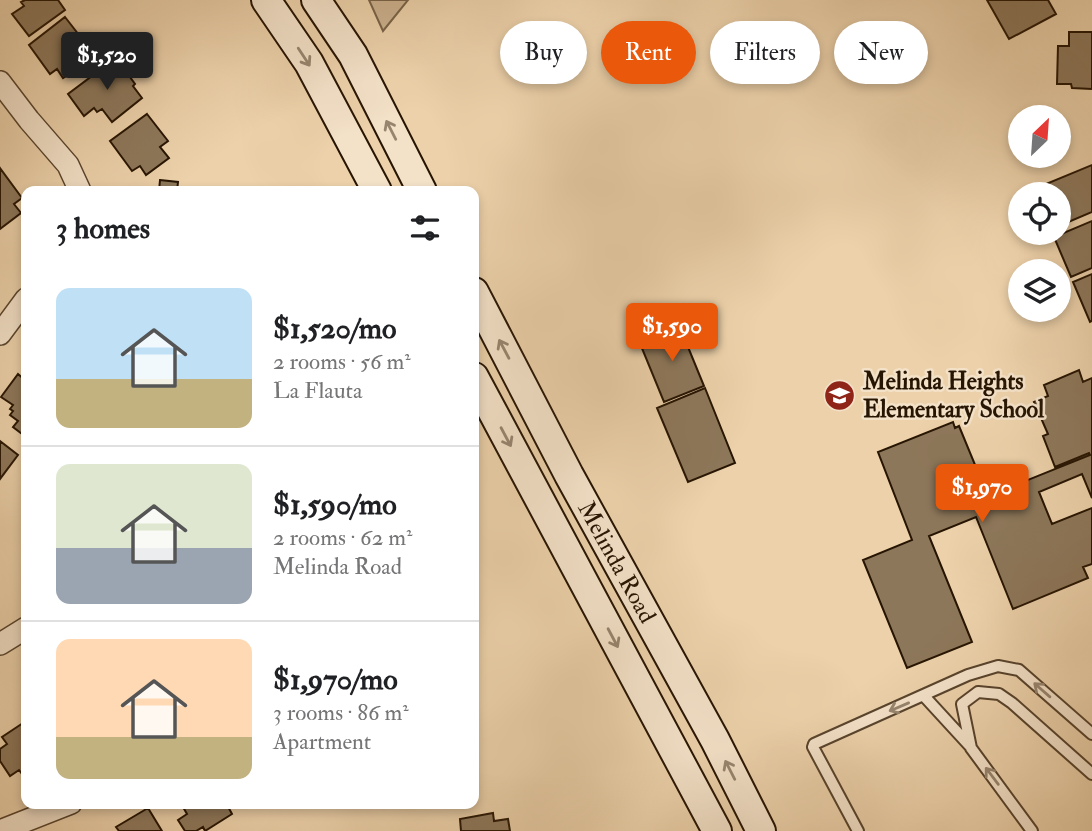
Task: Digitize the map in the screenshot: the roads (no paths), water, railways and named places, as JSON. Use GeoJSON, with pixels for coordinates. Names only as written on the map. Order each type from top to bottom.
{"type":"FeatureCollection","features":[{"type":"Feature","properties":{"kind":"main road"},"geometry":{"type":"LineString","coordinates":[[266,0],[309,63],[374,186]]}},
{"type":"Feature","properties":{"kind":"main road"},"geometry":{"type":"LineString","coordinates":[[316,0],[354,55],[420,186]]}},
{"type":"Feature","properties":{"kind":"main road","name":"Melinda Road"},"geometry":{"type":"LineString","coordinates":[[479,302],[569,475],[715,740],[761,831]]}},
{"type":"Feature","properties":{"kind":"main road","name":"Melinda Road"},"geometry":{"type":"LineString","coordinates":[[479,386],[717,831]]}},
{"type":"Feature","properties":{"kind":"street"},"geometry":{"type":"LineString","coordinates":[[0,82],[68,165],[78,186]]}},
{"type":"Feature","properties":{"kind":"street"},"geometry":{"type":"LineString","coordinates":[[0,334],[21,306]]}},
{"type":"Feature","properties":{"kind":"street"},"geometry":{"type":"LineString","coordinates":[[0,644],[21,631]]}},
{"type":"Feature","properties":{"kind":"street"},"geometry":{"type":"LineString","coordinates":[[0,831],[56,809]]}},
{"type":"Feature","properties":{"kind":"lane"},"geometry":{"type":"LineString","coordinates":[[858,831],[813,747],[814,744],[984,669],[998,666],[1019,670],[1092,734]]}},
{"type":"Feature","properties":{"kind":"lane"},"geometry":{"type":"LineString","coordinates":[[971,748],[962,704],[978,692],[999,694],[1092,774]]}},
{"type":"Feature","properties":{"kind":"lane"},"geometry":{"type":"LineString","coordinates":[[924,696],[971,748],[1032,831]]}},
{"type":"Feature","properties":{"kind":"place","name":"Melinda Heights Elementary School"},"geometry":{"type":"Point","coordinates":[840,395]}}]}
